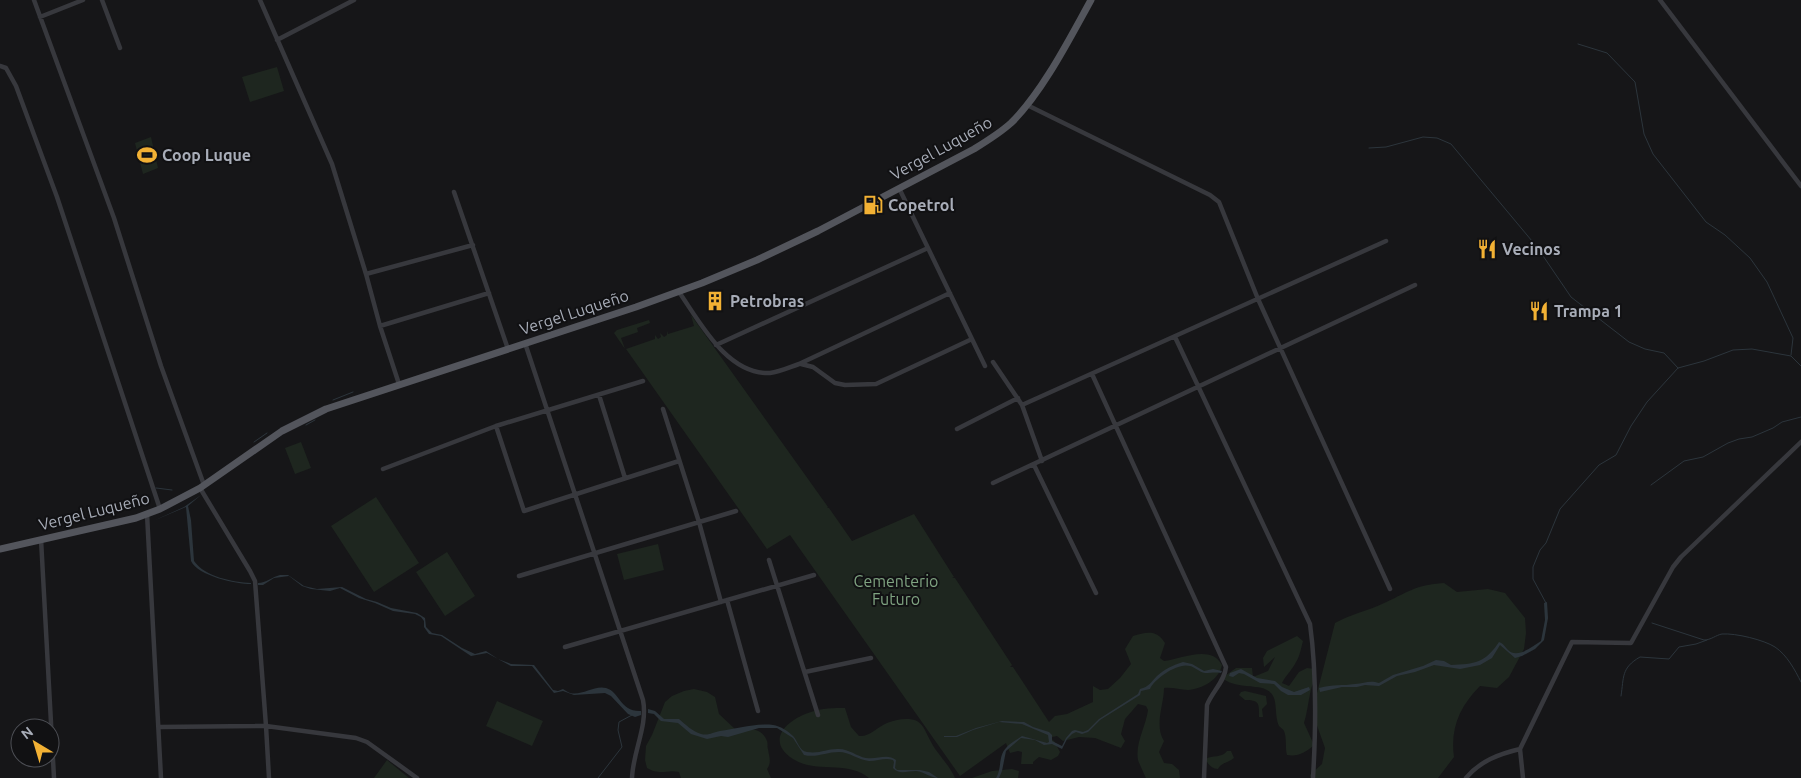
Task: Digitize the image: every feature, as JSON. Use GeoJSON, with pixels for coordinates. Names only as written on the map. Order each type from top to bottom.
{"type":"FeatureCollection","features":[{"type":"Feature","properties":{"kind":"main road","name":"Vergel Luqueño"},"geometry":{"type":"LineString","coordinates":[[0,549],[160,510],[202,486],[262,443],[311,415],[341,402],[398,380],[508,349],[679,292],[818,231],[986,142],[1011,123],[1028,105],[1055,63],[1090,0]]}},
{"type":"Feature","properties":{"kind":"street"},"geometry":{"type":"LineString","coordinates":[[34,0],[114,218],[161,366],[202,486],[255,582],[268,778]]}},
{"type":"Feature","properties":{"kind":"street"},"geometry":{"type":"LineString","coordinates":[[40,17],[83,0]]}},
{"type":"Feature","properties":{"kind":"street"},"geometry":{"type":"LineString","coordinates":[[102,0],[120,48]]}},
{"type":"Feature","properties":{"kind":"street"},"geometry":{"type":"LineString","coordinates":[[260,0],[332,164],[398,380]]}},
{"type":"Feature","properties":{"kind":"street"},"geometry":{"type":"LineString","coordinates":[[277,40],[354,0]]}},
{"type":"Feature","properties":{"kind":"street"},"geometry":{"type":"LineString","coordinates":[[1660,0],[1801,186]]}},
{"type":"Feature","properties":{"kind":"street"},"geometry":{"type":"LineString","coordinates":[[0,66],[6,68],[16,86],[57,197],[83,270],[160,510]]}},
{"type":"Feature","properties":{"kind":"street"},"geometry":{"type":"LineString","coordinates":[[1028,105],[1215,198],[1221,207],[1258,299],[1390,589]]}},
{"type":"Feature","properties":{"kind":"street"},"geometry":{"type":"LineString","coordinates":[[899,188],[985,366]]}},
{"type":"Feature","properties":{"kind":"street"},"geometry":{"type":"LineString","coordinates":[[454,192],[508,349]]}},
{"type":"Feature","properties":{"kind":"street"},"geometry":{"type":"LineString","coordinates":[[1022,405],[1386,241]]}},
{"type":"Feature","properties":{"kind":"street"},"geometry":{"type":"LineString","coordinates":[[366,274],[473,245]]}},
{"type":"Feature","properties":{"kind":"street"},"geometry":{"type":"LineString","coordinates":[[716,345],[928,248]]}},
{"type":"Feature","properties":{"kind":"street"},"geometry":{"type":"LineString","coordinates":[[993,483],[1415,286]]}},
{"type":"Feature","properties":{"kind":"street"},"geometry":{"type":"LineString","coordinates":[[679,292],[716,345],[743,368],[761,372],[777,372],[800,364],[950,293]]}},
{"type":"Feature","properties":{"kind":"street"},"geometry":{"type":"LineString","coordinates":[[380,326],[489,293]]}},
{"type":"Feature","properties":{"kind":"street"},"geometry":{"type":"LineString","coordinates":[[1174,337],[1310,624],[1313,643],[1316,730],[1313,778]]}},
{"type":"Feature","properties":{"kind":"street"},"geometry":{"type":"LineString","coordinates":[[800,364],[808,364],[834,383],[845,385],[876,384],[972,339]]}},
{"type":"Feature","properties":{"kind":"street"},"geometry":{"type":"LineString","coordinates":[[525,343],[644,708],[643,723],[633,765],[632,778]]}},
{"type":"Feature","properties":{"kind":"street"},"geometry":{"type":"LineString","coordinates":[[993,362],[1022,405],[1042,461]]}},
{"type":"Feature","properties":{"kind":"street"},"geometry":{"type":"LineString","coordinates":[[1092,374],[1226,667],[1223,676],[1210,695],[1207,705],[1204,778]]}},
{"type":"Feature","properties":{"kind":"street"},"geometry":{"type":"LineString","coordinates":[[383,469],[496,426],[643,381]]}},
{"type":"Feature","properties":{"kind":"street"},"geometry":{"type":"LineString","coordinates":[[599,395],[626,478]]}},
{"type":"Feature","properties":{"kind":"street"},"geometry":{"type":"LineString","coordinates":[[957,429],[1018,398]]}},
{"type":"Feature","properties":{"kind":"street"},"geometry":{"type":"LineString","coordinates":[[663,409],[699,522],[721,602]]}},
{"type":"Feature","properties":{"kind":"street"},"geometry":{"type":"LineString","coordinates":[[496,426],[524,511],[680,461]]}},
{"type":"Feature","properties":{"kind":"street"},"geometry":{"type":"LineString","coordinates":[[1523,778],[1520,749],[1572,642],[1631,643],[1673,567],[1681,557],[1801,442]]}},
{"type":"Feature","properties":{"kind":"street"},"geometry":{"type":"LineString","coordinates":[[1034,465],[1096,593]]}},
{"type":"Feature","properties":{"kind":"street"},"geometry":{"type":"LineString","coordinates":[[519,576],[736,511]]}},
{"type":"Feature","properties":{"kind":"street"},"geometry":{"type":"LineString","coordinates":[[148,514],[162,778]]}},
{"type":"Feature","properties":{"kind":"street"},"geometry":{"type":"LineString","coordinates":[[41,539],[54,778]]}},
{"type":"Feature","properties":{"kind":"street"},"geometry":{"type":"LineString","coordinates":[[769,560],[818,715]]}},
{"type":"Feature","properties":{"kind":"street"},"geometry":{"type":"LineString","coordinates":[[566,647],[814,575]]}},
{"type":"Feature","properties":{"kind":"street"},"geometry":{"type":"LineString","coordinates":[[727,600],[758,711]]}},
{"type":"Feature","properties":{"kind":"street"},"geometry":{"type":"LineString","coordinates":[[805,672],[871,658]]}},
{"type":"Feature","properties":{"kind":"street"},"geometry":{"type":"LineString","coordinates":[[159,727],[266,726],[367,742],[417,778]]}},
{"type":"Feature","properties":{"kind":"street"},"geometry":{"type":"LineString","coordinates":[[1466,778],[1479,766],[1499,754],[1520,749]]}},
{"type":"Feature","properties":{"kind":"green space"},"geometry":{"type":"Polygon","coordinates":[[[277,67],[284,91],[250,102],[242,77],[277,67]]]}},
{"type":"Feature","properties":{"kind":"green space","name":"Coop Luque"},"geometry":{"type":"Polygon","coordinates":[[[151,137],[158,168],[143,174],[135,143],[151,137]]]}},
{"type":"Feature","properties":{"kind":"green space","name":"Cementerio Futuro"},"geometry":{"type":"Polygon","coordinates":[[[691,315],[852,541],[914,514],[954,577],[952,578],[955,578],[1012,665],[1010,667],[1013,667],[1049,722],[1055,716],[1067,714],[1093,702],[1093,686],[1100,690],[1108,689],[1120,678],[1131,664],[1125,649],[1133,636],[1147,633],[1158,635],[1165,643],[1160,658],[1164,661],[1195,654],[1211,655],[1217,659],[1222,665],[1220,670],[1214,679],[1204,686],[1188,690],[1164,688],[1160,728],[1164,741],[1159,752],[1164,763],[1172,764],[1179,770],[1180,778],[1146,778],[1137,754],[1148,710],[1146,706],[1138,704],[1125,719],[1121,734],[1125,741],[1121,748],[1095,738],[1079,737],[1063,741],[1057,736],[1051,736],[1049,737],[1054,741],[1060,752],[1058,756],[1051,760],[1039,757],[1033,764],[1021,764],[1022,752],[1010,753],[1006,743],[960,776],[790,535],[767,549],[626,349],[655,339],[655,335],[658,339],[661,337],[660,333],[664,337],[667,335],[667,331],[668,334],[694,326],[691,315]]]}},
{"type":"Feature","properties":{"kind":"green space"},"geometry":{"type":"Polygon","coordinates":[[[649,320],[650,323],[637,328],[638,332],[621,338],[625,349],[614,333],[617,330],[649,320]]]}},
{"type":"Feature","properties":{"kind":"green space"},"geometry":{"type":"Polygon","coordinates":[[[301,442],[311,468],[295,474],[285,448],[301,442]]]}},
{"type":"Feature","properties":{"kind":"green space"},"geometry":{"type":"Polygon","coordinates":[[[376,497],[419,563],[374,592],[331,526],[376,497]]]}},
{"type":"Feature","properties":{"kind":"green space"},"geometry":{"type":"Polygon","coordinates":[[[658,544],[664,570],[624,580],[617,554],[658,544]]]}},
{"type":"Feature","properties":{"kind":"green space"},"geometry":{"type":"Polygon","coordinates":[[[447,552],[475,596],[445,616],[416,572],[447,552]]]}},
{"type":"Feature","properties":{"kind":"green space"},"geometry":{"type":"Polygon","coordinates":[[[1444,583],[1457,592],[1488,589],[1505,593],[1525,618],[1524,649],[1509,677],[1497,688],[1480,686],[1467,701],[1455,727],[1454,757],[1438,778],[1311,778],[1310,775],[1322,764],[1325,748],[1314,717],[1315,701],[1335,623],[1411,590],[1444,583]]]}},
{"type":"Feature","properties":{"kind":"green space"},"geometry":{"type":"Polygon","coordinates":[[[1297,636],[1303,641],[1299,655],[1295,665],[1282,683],[1289,686],[1299,672],[1307,668],[1315,669],[1304,723],[1314,745],[1302,753],[1287,755],[1285,734],[1279,726],[1275,701],[1270,692],[1264,689],[1234,684],[1222,678],[1236,668],[1252,668],[1253,677],[1268,671],[1275,657],[1264,667],[1263,658],[1267,651],[1297,636]]]}},
{"type":"Feature","properties":{"kind":"green space"},"geometry":{"type":"Polygon","coordinates":[[[694,689],[707,692],[715,697],[719,714],[735,729],[754,729],[765,736],[770,759],[767,769],[771,778],[681,778],[679,772],[656,772],[647,768],[645,760],[646,746],[665,702],[672,696],[694,689]]]}},
{"type":"Feature","properties":{"kind":"green space"},"geometry":{"type":"Polygon","coordinates":[[[1245,691],[1266,696],[1267,704],[1262,709],[1263,717],[1259,717],[1259,706],[1256,702],[1245,700],[1239,695],[1245,691]]]}},
{"type":"Feature","properties":{"kind":"green space"},"geometry":{"type":"Polygon","coordinates":[[[497,701],[543,721],[532,746],[486,726],[497,701]]]}},
{"type":"Feature","properties":{"kind":"green space"},"geometry":{"type":"Polygon","coordinates":[[[845,708],[851,727],[859,736],[867,735],[883,725],[894,721],[906,719],[917,721],[923,727],[955,778],[869,778],[852,770],[812,766],[802,763],[793,759],[780,745],[782,731],[802,715],[819,710],[845,708]]]}},
{"type":"Feature","properties":{"kind":"green space"},"geometry":{"type":"Polygon","coordinates":[[[1227,751],[1231,751],[1234,758],[1221,765],[1218,769],[1210,766],[1205,759],[1223,755],[1227,751]]]}},
{"type":"Feature","properties":{"kind":"green space"},"geometry":{"type":"Polygon","coordinates":[[[387,760],[409,778],[374,778],[387,760]]]}},
{"type":"Feature","properties":{"kind":"green space"},"geometry":{"type":"Polygon","coordinates":[[[1012,769],[1019,771],[1018,778],[972,778],[992,771],[1012,769]]]}},
{"type":"Feature","properties":{"kind":"shaded area"},"geometry":{"type":"Polygon","coordinates":[[[201,495],[188,506],[194,561],[212,575],[251,584],[236,583],[218,578],[201,571],[195,566],[191,561],[186,507],[153,521],[184,507],[201,495]]]}},
{"type":"Feature","properties":{"kind":"shaded area"},"geometry":{"type":"Polygon","coordinates":[[[280,575],[288,575],[304,586],[317,589],[342,587],[366,599],[391,608],[417,613],[425,618],[426,627],[432,633],[442,635],[475,654],[486,651],[498,659],[487,653],[471,656],[441,636],[429,634],[424,627],[424,621],[421,617],[415,614],[393,611],[359,598],[340,588],[330,591],[311,589],[302,586],[289,576],[274,578],[263,585],[258,585],[258,583],[280,575]]]}},
{"type":"Feature","properties":{"kind":"shaded area"},"geometry":{"type":"Polygon","coordinates":[[[1547,602],[1548,618],[1544,640],[1535,649],[1522,656],[1515,658],[1500,645],[1492,658],[1480,665],[1460,669],[1434,665],[1397,676],[1379,686],[1342,687],[1320,692],[1319,688],[1329,686],[1370,682],[1379,683],[1393,675],[1436,660],[1444,661],[1451,665],[1473,663],[1489,654],[1499,642],[1508,650],[1520,653],[1541,641],[1545,620],[1544,603],[1547,602]]]}},
{"type":"Feature","properties":{"kind":"shaded area"},"geometry":{"type":"Polygon","coordinates":[[[498,659],[511,664],[534,665],[553,690],[563,689],[574,694],[602,687],[606,688],[611,690],[624,705],[641,711],[641,715],[635,717],[628,714],[611,696],[605,693],[574,695],[563,691],[554,693],[532,666],[511,666],[498,659]]]}},
{"type":"Feature","properties":{"kind":"shaded area"},"geometry":{"type":"Polygon","coordinates":[[[1183,662],[1192,664],[1204,671],[1213,669],[1222,671],[1221,673],[1205,673],[1185,665],[1179,666],[1161,676],[1150,689],[1141,691],[1140,695],[1100,720],[1088,732],[1072,734],[1062,749],[1052,744],[1044,745],[1035,740],[1021,738],[1006,751],[999,778],[996,778],[1002,755],[1009,745],[1022,736],[1047,743],[1049,742],[1048,735],[1022,724],[999,722],[957,737],[944,737],[956,736],[976,728],[1002,721],[1024,722],[1049,732],[1052,735],[1052,741],[1062,746],[1072,731],[1083,732],[1088,730],[1099,719],[1138,694],[1140,689],[1148,686],[1163,671],[1183,662]]]}},
{"type":"Feature","properties":{"kind":"shaded area"},"geometry":{"type":"Polygon","coordinates":[[[1241,669],[1257,678],[1275,681],[1282,687],[1294,692],[1309,687],[1310,690],[1301,695],[1288,695],[1274,684],[1260,683],[1244,674],[1239,673],[1233,677],[1229,676],[1230,673],[1241,669]]]}},
{"type":"Feature","properties":{"kind":"shaded area"},"geometry":{"type":"Polygon","coordinates":[[[648,709],[655,711],[664,719],[679,719],[692,730],[704,734],[753,725],[776,726],[791,734],[800,748],[807,752],[841,749],[866,758],[889,757],[896,760],[895,768],[897,770],[920,770],[929,772],[938,778],[916,771],[903,772],[895,770],[893,768],[894,762],[890,759],[869,761],[839,752],[813,756],[804,755],[793,738],[777,728],[759,728],[728,737],[721,736],[707,739],[691,734],[678,723],[661,721],[654,714],[648,713],[648,709]]]}},
{"type":"Feature","properties":{"kind":"waterway"},"geometry":{"type":"LineString","coordinates":[[1578,44],[1607,53],[1635,82],[1644,134],[1653,154],[1706,222],[1725,235],[1750,258],[1767,282],[1793,338],[1791,355]]}},
{"type":"Feature","properties":{"kind":"waterway"},"geometry":{"type":"LineString","coordinates":[[1369,148],[1386,147],[1423,137],[1437,138],[1451,144],[1537,247],[1571,297],[1629,342],[1645,349],[1664,353],[1678,368]]}},
{"type":"Feature","properties":{"kind":"waterway"},"geometry":{"type":"LineString","coordinates":[[1546,603],[1533,579],[1533,567],[1540,550],[1546,543],[1560,509],[1599,465],[1616,455],[1631,426],[1647,402],[1678,368],[1733,350],[1752,349],[1791,356],[1801,366]]}},
{"type":"Feature","properties":{"kind":"waterway"},"geometry":{"type":"LineString","coordinates":[[333,400],[353,392]]}},
{"type":"Feature","properties":{"kind":"waterway"},"geometry":{"type":"LineString","coordinates":[[1651,485],[1684,461],[1703,457],[1728,443],[1752,437],[1782,422],[1801,417]]}},
{"type":"Feature","properties":{"kind":"waterway"},"geometry":{"type":"LineString","coordinates":[[306,425],[315,420]]}},
{"type":"Feature","properties":{"kind":"waterway"},"geometry":{"type":"LineString","coordinates":[[254,442],[267,433]]}},
{"type":"Feature","properties":{"kind":"waterway"},"geometry":{"type":"LineString","coordinates":[[156,488],[172,490]]}},
{"type":"Feature","properties":{"kind":"waterway"},"geometry":{"type":"LineString","coordinates":[[1652,623],[1704,640],[1728,634],[1764,642],[1775,647],[1787,658],[1801,682]]}},
{"type":"Feature","properties":{"kind":"waterway"},"geometry":{"type":"LineString","coordinates":[[1621,696],[1626,669],[1640,657],[1669,659],[1679,647],[1707,640]]}},
{"type":"Feature","properties":{"kind":"waterway"},"geometry":{"type":"LineString","coordinates":[[598,778],[622,747],[618,730],[619,722],[632,715]]}},
{"type":"Feature","properties":{"kind":"place","name":"Coop Luque"},"geometry":{"type":"Point","coordinates":[147,155]}},
{"type":"Feature","properties":{"kind":"place","name":"Copetrol"},"geometry":{"type":"Point","coordinates":[873,205]}},
{"type":"Feature","properties":{"kind":"place","name":"Vecinos"},"geometry":{"type":"Point","coordinates":[1487,249]}},
{"type":"Feature","properties":{"kind":"place","name":"Petrobras"},"geometry":{"type":"Point","coordinates":[715,301]}},
{"type":"Feature","properties":{"kind":"place","name":"Trampa 1"},"geometry":{"type":"Point","coordinates":[1539,311]}}]}
